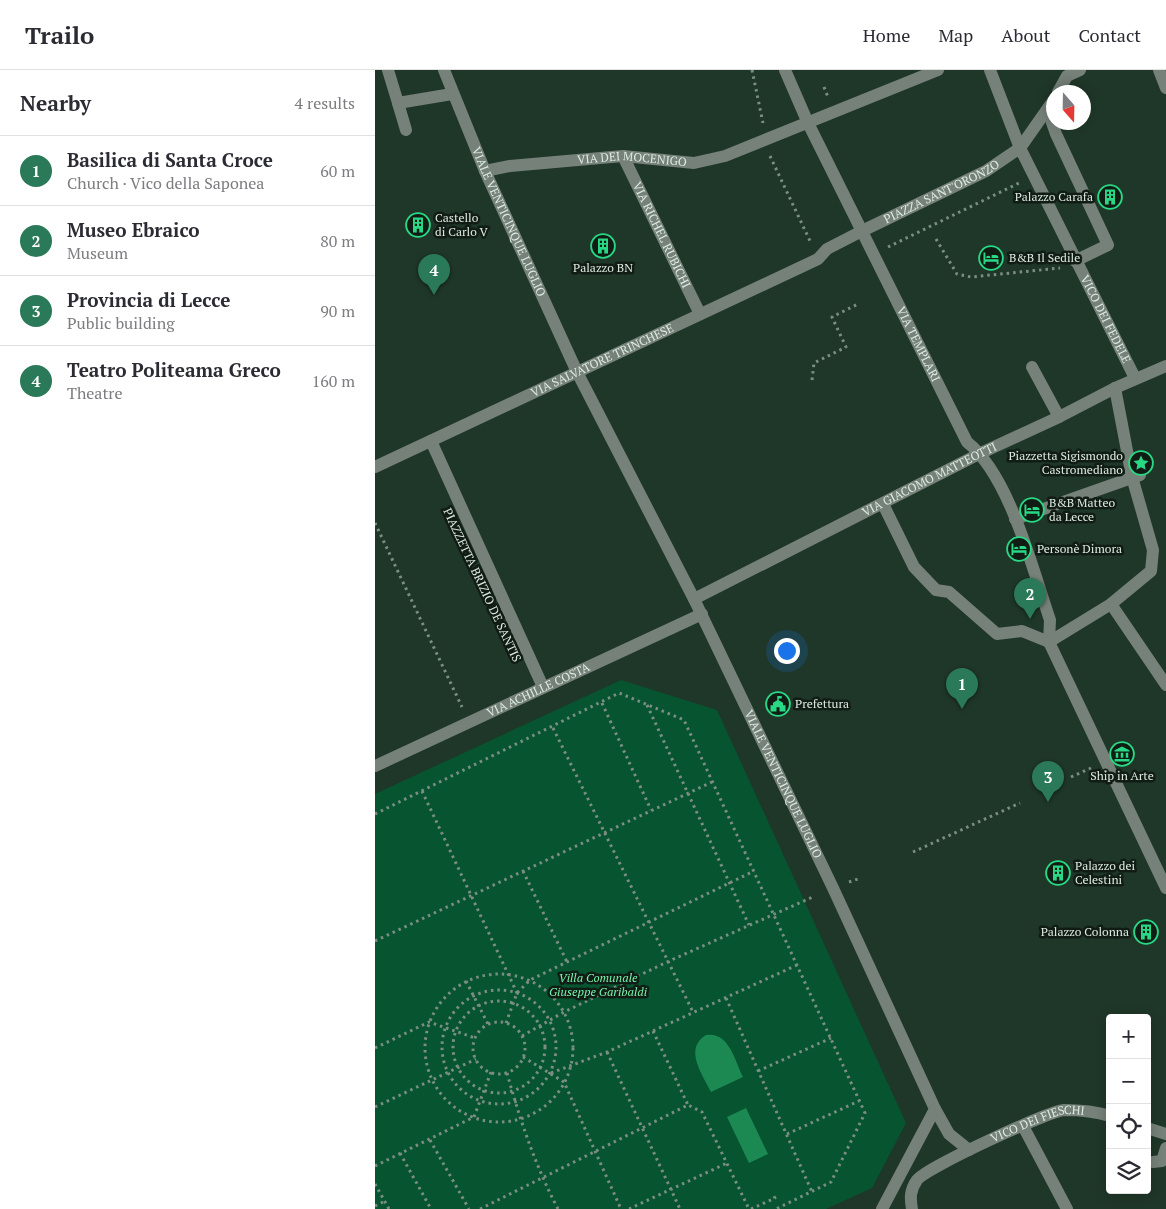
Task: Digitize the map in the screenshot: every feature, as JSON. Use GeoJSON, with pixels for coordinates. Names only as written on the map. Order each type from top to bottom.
{"type":"FeatureCollection","features":[{"type":"Feature","properties":{"kind":"street"},"geometry":{"type":"LineString","coordinates":[[388,70],[407,130]]}},
{"type":"Feature","properties":{"kind":"street","name":"VIALE VENTICINQUE LUGLIO"},"geometry":{"type":"LineString","coordinates":[[443,70],[485,171],[577,372],[695,599],[833,888],[935,1109]]}},
{"type":"Feature","properties":{"kind":"street"},"geometry":{"type":"LineString","coordinates":[[785,70],[808,123],[861,231]]}},
{"type":"Feature","properties":{"kind":"street"},"geometry":{"type":"LineString","coordinates":[[770,142],[808,123],[938,70]]}},
{"type":"Feature","properties":{"kind":"street"},"geometry":{"type":"LineString","coordinates":[[990,70],[1020,148]]}},
{"type":"Feature","properties":{"kind":"street"},"geometry":{"type":"LineString","coordinates":[[1061,85],[1066,73],[1080,70]]}},
{"type":"Feature","properties":{"kind":"street"},"geometry":{"type":"LineString","coordinates":[[1159,70],[1166,88]]}},
{"type":"Feature","properties":{"kind":"street"},"geometry":{"type":"LineString","coordinates":[[398,103],[452,94]]}},
{"type":"Feature","properties":{"kind":"street","name":"PIAZZA SANT'ORONZO"},"geometry":{"type":"LineString","coordinates":[[827,249],[986,171],[1020,148],[1046,113]]}},
{"type":"Feature","properties":{"kind":"street","name":"VICO DEI FEDELE"},"geometry":{"type":"LineString","coordinates":[[1055,130],[1108,246],[1076,263]]}},
{"type":"Feature","properties":{"kind":"street","name":"VIA DEI MOCENIGO"},"geometry":{"type":"LineString","coordinates":[[485,171],[510,166],[623,156],[693,163],[725,156],[770,142]]}},
{"type":"Feature","properties":{"kind":"street","name":"VICO DEI FEDELE"},"geometry":{"type":"LineString","coordinates":[[1020,148],[1135,378]]}},
{"type":"Feature","properties":{"kind":"street","name":"VIA RICHEL RUBICHI"},"geometry":{"type":"LineString","coordinates":[[623,156],[700,314]]}},
{"type":"Feature","properties":{"kind":"street","name":"VIA TEMPLARI"},"geometry":{"type":"LineString","coordinates":[[861,231],[967,442],[981,453],[1004,494],[1015,519],[1050,620],[1049,642]]}},
{"type":"Feature","properties":{"kind":"street","name":"VIA SALVATORE TRINCHESE"},"geometry":{"type":"LineString","coordinates":[[375,467],[818,259],[827,249]]}},
{"type":"Feature","properties":{"kind":"street","name":"VIA GIACOMO MATTEOTTI"},"geometry":{"type":"LineString","coordinates":[[695,599],[981,453],[1059,418],[1135,378],[1166,366]]}},
{"type":"Feature","properties":{"kind":"street"},"geometry":{"type":"LineString","coordinates":[[1032,368],[1059,418]]}},
{"type":"Feature","properties":{"kind":"street"},"geometry":{"type":"LineString","coordinates":[[1049,642],[1111,604],[1151,571],[1153,550],[1115,388]]}},
{"type":"Feature","properties":{"kind":"street","name":"PIAZZETTA BRIZIO DE SANTIS"},"geometry":{"type":"LineString","coordinates":[[431,441],[543,687]]}},
{"type":"Feature","properties":{"kind":"street"},"geometry":{"type":"LineString","coordinates":[[1015,519],[1136,476]]}},
{"type":"Feature","properties":{"kind":"street"},"geometry":{"type":"LineString","coordinates":[[883,504],[914,568],[936,590],[949,592],[997,634],[1022,631],[1049,642],[1166,888]]}},
{"type":"Feature","properties":{"kind":"street"},"geometry":{"type":"LineString","coordinates":[[1111,604],[1133,639],[1166,684]]}},
{"type":"Feature","properties":{"kind":"street","name":"VIA ACHILLE COSTA"},"geometry":{"type":"LineString","coordinates":[[375,766],[702,614]]}},
{"type":"Feature","properties":{"kind":"street"},"geometry":{"type":"LineString","coordinates":[[935,1109],[949,1134],[969,1150]]}},
{"type":"Feature","properties":{"kind":"street"},"geometry":{"type":"LineString","coordinates":[[885,1205],[935,1109]]}},
{"type":"Feature","properties":{"kind":"street","name":"VICO DEI FIESCHI"},"geometry":{"type":"LineString","coordinates":[[912,1209],[910,1194],[917,1179],[935,1166],[1063,1110],[1106,1115]]}},
{"type":"Feature","properties":{"kind":"street"},"geometry":{"type":"LineString","coordinates":[[1023,1126],[1067,1209]]}},
{"type":"Feature","properties":{"kind":"street"},"geometry":{"type":"LineString","coordinates":[[1151,1129],[1166,1134]]}},
{"type":"Feature","properties":{"kind":"street"},"geometry":{"type":"LineString","coordinates":[[1153,1162],[1162,1160],[1166,1148]]}},
{"type":"Feature","properties":{"kind":"path"},"geometry":{"type":"LineString","coordinates":[[751,70],[770,142],[811,241]]}},
{"type":"Feature","properties":{"kind":"path"},"geometry":{"type":"LineString","coordinates":[[889,247],[1027,179]]}},
{"type":"Feature","properties":{"kind":"path"},"geometry":{"type":"LineString","coordinates":[[936,239],[957,274],[971,277],[1076,263]]}},
{"type":"Feature","properties":{"kind":"path"},"geometry":{"type":"LineString","coordinates":[[812,380],[814,363],[847,347],[832,316],[858,304]]}},
{"type":"Feature","properties":{"kind":"path"},"geometry":{"type":"LineString","coordinates":[[375,523],[462,708],[469,704]]}},
{"type":"Feature","properties":{"kind":"path"},"geometry":{"type":"LineString","coordinates":[[375,814],[619,694],[683,720],[865,1113],[831,1182],[775,1209]]}},
{"type":"Feature","properties":{"kind":"path"},"geometry":{"type":"LineString","coordinates":[[602,702],[651,810]]}},
{"type":"Feature","properties":{"kind":"path"},"geometry":{"type":"LineString","coordinates":[[646,705],[749,925]]}},
{"type":"Feature","properties":{"kind":"path"},"geometry":{"type":"LineString","coordinates":[[553,728],[606,832],[667,962],[693,1012]]}},
{"type":"Feature","properties":{"kind":"path"},"geometry":{"type":"LineString","coordinates":[[1071,778],[1106,762]]}},
{"type":"Feature","properties":{"kind":"path"},"geometry":{"type":"LineString","coordinates":[[375,941],[712,782]]}},
{"type":"Feature","properties":{"kind":"path"},"geometry":{"type":"LineString","coordinates":[[422,791],[469,896],[517,993]]}},
{"type":"Feature","properties":{"kind":"path"},"geometry":{"type":"LineString","coordinates":[[913,852],[1020,803]]}},
{"type":"Feature","properties":{"kind":"path"},"geometry":{"type":"LineString","coordinates":[[523,871],[567,962]]}},
{"type":"Feature","properties":{"kind":"path"},"geometry":{"type":"LineString","coordinates":[[506,1023],[517,993],[530,980],[754,871]]}},
{"type":"Feature","properties":{"kind":"path"},"geometry":{"type":"LineString","coordinates":[[848,882],[858,879]]}},
{"type":"Feature","properties":{"kind":"path"},"geometry":{"type":"LineString","coordinates":[[522,1036],[564,1012],[667,962],[815,896]]}},
{"type":"Feature","properties":{"kind":"path"},"geometry":{"type":"LineString","coordinates":[[550,1073],[571,1067],[607,1052],[797,965]]}},
{"type":"Feature","properties":{"kind":"path"},"geometry":{"type":"LineString","coordinates":[[508,974],[530,980],[555,999],[564,1012],[573,1039],[571,1067],[565,1082],[553,1098],[538,1111],[520,1119],[489,1121],[474,1117],[457,1109],[442,1096],[432,1080],[425,1052],[429,1022],[438,1005],[450,992],[466,981],[480,976],[508,974]]}},
{"type":"Feature","properties":{"kind":"path"},"geometry":{"type":"LineString","coordinates":[[466,981],[488,1024]]}},
{"type":"Feature","properties":{"kind":"path"},"geometry":{"type":"LineString","coordinates":[[503,990],[517,993],[541,1008],[550,1020],[557,1044],[556,1057],[544,1084],[532,1094],[515,1102],[492,1104],[480,1101],[467,1094],[457,1085],[448,1072],[442,1044],[446,1028],[457,1010],[474,997],[488,992],[503,990]]}},
{"type":"Feature","properties":{"kind":"path"},"geometry":{"type":"LineString","coordinates":[[726,998],[812,1192]]}},
{"type":"Feature","properties":{"kind":"path"},"geometry":{"type":"LineString","coordinates":[[490,1002],[513,1003],[525,1008],[541,1026],[546,1045],[541,1068],[527,1085],[512,1092],[495,1094],[484,1091],[465,1078],[457,1068],[454,1057],[455,1032],[461,1021],[479,1006],[490,1002]]}},
{"type":"Feature","properties":{"kind":"path"},"geometry":{"type":"LineString","coordinates":[[375,1048],[429,1022],[475,1038]]}},
{"type":"Feature","properties":{"kind":"path"},"geometry":{"type":"LineString","coordinates":[[506,1023],[519,1030],[522,1036],[525,1050],[523,1057],[519,1064],[507,1073],[491,1072],[475,1059],[473,1045],[475,1038],[478,1032],[488,1024],[506,1023]]}},
{"type":"Feature","properties":{"kind":"path"},"geometry":{"type":"LineString","coordinates":[[653,1031],[688,1105],[702,1112],[750,1209],[775,1198],[773,1194]]}},
{"type":"Feature","properties":{"kind":"path"},"geometry":{"type":"LineString","coordinates":[[758,1071],[831,1038]]}},
{"type":"Feature","properties":{"kind":"path"},"geometry":{"type":"LineString","coordinates":[[607,1052],[681,1209]]}},
{"type":"Feature","properties":{"kind":"path"},"geometry":{"type":"LineString","coordinates":[[523,1057],[565,1082],[621,1209]]}},
{"type":"Feature","properties":{"kind":"path"},"geometry":{"type":"LineString","coordinates":[[375,1107],[475,1059]]}},
{"type":"Feature","properties":{"kind":"path"},"geometry":{"type":"LineString","coordinates":[[375,1166],[474,1117],[491,1072]]}},
{"type":"Feature","properties":{"kind":"path"},"geometry":{"type":"LineString","coordinates":[[507,1073],[520,1119],[543,1179],[557,1209]]}},
{"type":"Feature","properties":{"kind":"path"},"geometry":{"type":"LineString","coordinates":[[787,1134],[859,1101]]}},
{"type":"Feature","properties":{"kind":"path"},"geometry":{"type":"LineString","coordinates":[[480,1209],[688,1105]]}},
{"type":"Feature","properties":{"kind":"path"},"geometry":{"type":"LineString","coordinates":[[430,1140],[469,1209]]}},
{"type":"Feature","properties":{"kind":"path"},"geometry":{"type":"LineString","coordinates":[[400,1153],[431,1209]]}},
{"type":"Feature","properties":{"kind":"path"},"geometry":{"type":"LineString","coordinates":[[629,1209],[727,1163]]}},
{"type":"Feature","properties":{"kind":"path"},"geometry":{"type":"LineString","coordinates":[[375,1184],[389,1209]]}},
{"type":"Feature","properties":{"kind":"path"},"geometry":{"type":"LineString","coordinates":[[375,1206],[385,1201]]}},
{"type":"Feature","properties":{"kind":"green space","name":"Villa Comunale Giuseppe Garibaldi"},"geometry":{"type":"Polygon","coordinates":[[[621,680],[717,710],[906,1123],[872,1188],[826,1209],[375,1209],[375,794],[621,680]]]}},
{"type":"Feature","properties":{"kind":"shaded area"},"geometry":{"type":"Polygon","coordinates":[[[706,1035],[714,1035],[726,1042],[743,1077],[711,1092],[695,1055],[699,1041],[706,1035]]]}},
{"type":"Feature","properties":{"kind":"shaded area"},"geometry":{"type":"Polygon","coordinates":[[[746,1108],[768,1154],[749,1163],[727,1117],[746,1108]]]}},
{"type":"Feature","properties":{"kind":"place","name":"Palazzo Carafa"},"geometry":{"type":"Point","coordinates":[1110,197]}},
{"type":"Feature","properties":{"kind":"place","name":"Castello di Carlo V"},"geometry":{"type":"Point","coordinates":[418,225]}},
{"type":"Feature","properties":{"kind":"place","name":"Palazzo BN"},"geometry":{"type":"Point","coordinates":[603,246]}},
{"type":"Feature","properties":{"kind":"place","name":"B&B Il Sedile"},"geometry":{"type":"Point","coordinates":[991,258]}},
{"type":"Feature","properties":{"kind":"place","name":"Teatro Politeama Greco"},"geometry":{"type":"Point","coordinates":[434,295]}},
{"type":"Feature","properties":{"kind":"place","name":"Piazzetta Sigismondo Castromediano"},"geometry":{"type":"Point","coordinates":[1141,463]}},
{"type":"Feature","properties":{"kind":"place","name":"B&B Matteo da Lecce"},"geometry":{"type":"Point","coordinates":[1032,510]}},
{"type":"Feature","properties":{"kind":"place","name":"Personè Dimora"},"geometry":{"type":"Point","coordinates":[1019,549]}},
{"type":"Feature","properties":{"kind":"place","name":"Museo Ebraico"},"geometry":{"type":"Point","coordinates":[1030,619]}},
{"type":"Feature","properties":{"kind":"place","name":"Prefettura"},"geometry":{"type":"Point","coordinates":[778,704]}},
{"type":"Feature","properties":{"kind":"place","name":"Basilica di Santa Croce"},"geometry":{"type":"Point","coordinates":[962,709]}},
{"type":"Feature","properties":{"kind":"place","name":"Ship in Arte"},"geometry":{"type":"Point","coordinates":[1122,754]}},
{"type":"Feature","properties":{"kind":"place","name":"Provincia di Lecce"},"geometry":{"type":"Point","coordinates":[1048,802]}},
{"type":"Feature","properties":{"kind":"place","name":"Palazzo dei Celestini"},"geometry":{"type":"Point","coordinates":[1058,873]}},
{"type":"Feature","properties":{"kind":"place","name":"Palazzo Colonna"},"geometry":{"type":"Point","coordinates":[1146,932]}}]}
